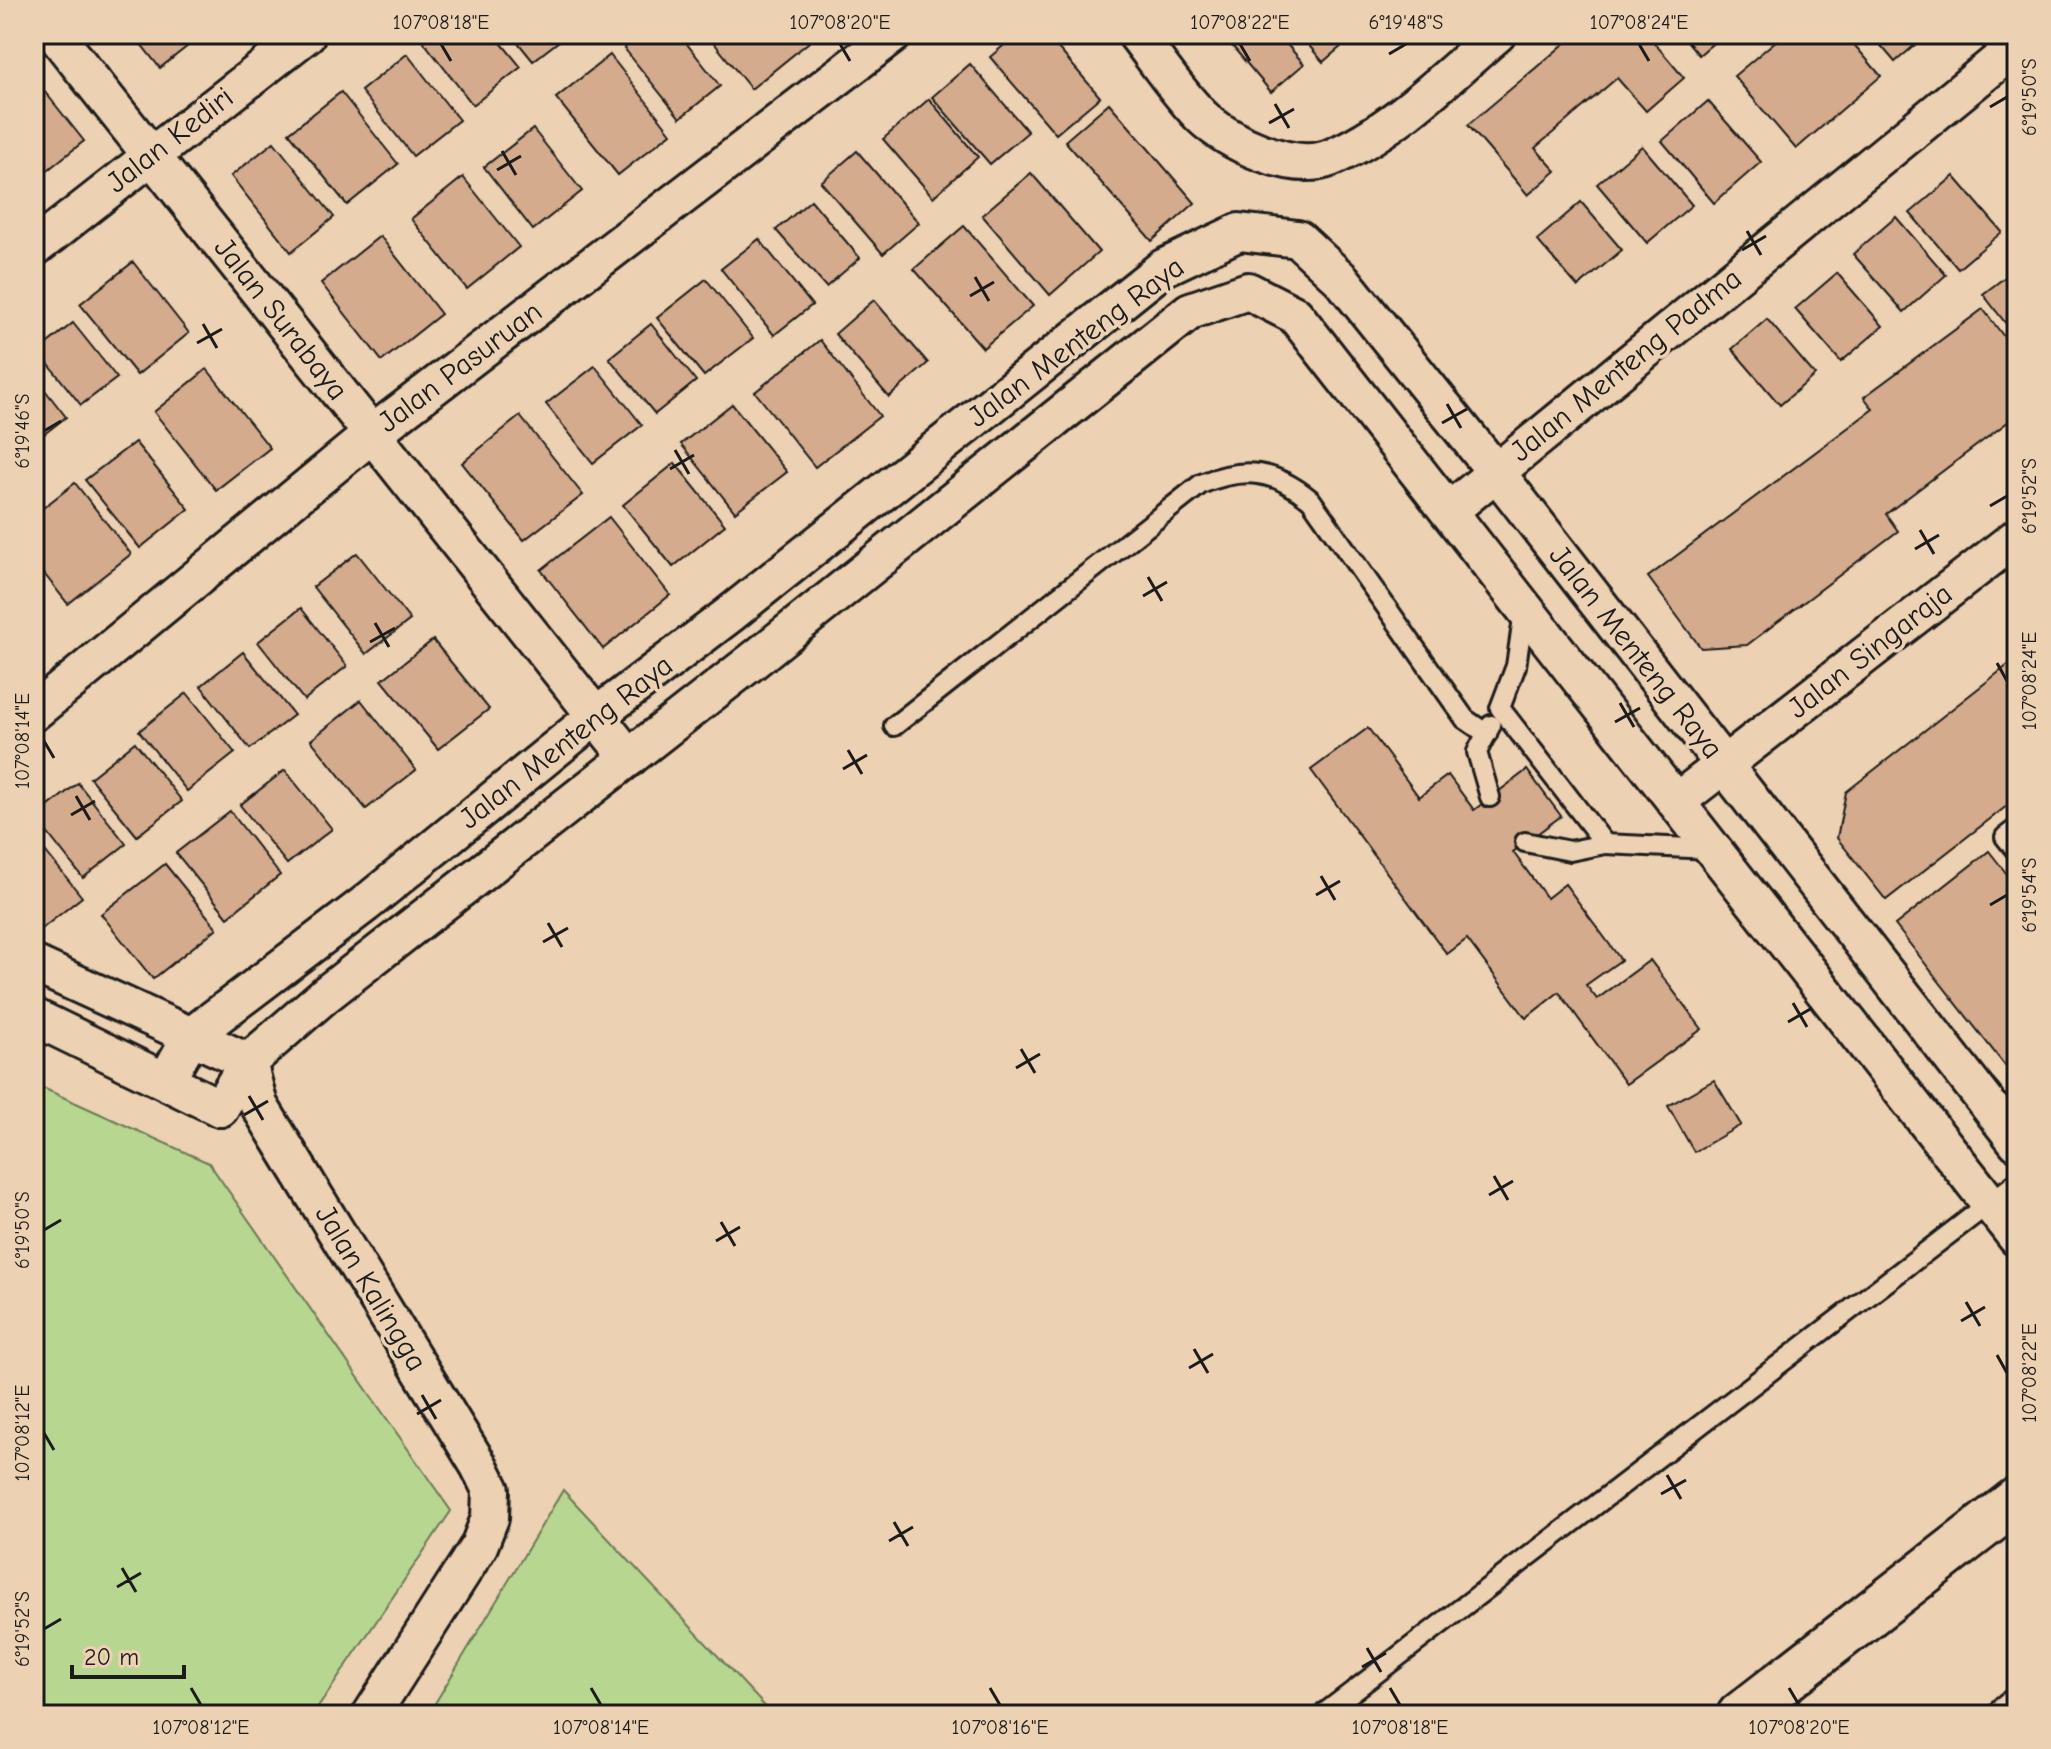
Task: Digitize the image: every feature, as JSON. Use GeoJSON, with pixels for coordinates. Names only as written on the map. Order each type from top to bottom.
{"type":"FeatureCollection","features":[{"type":"Feature","properties":{"kind":"street","name":"Jalan Surabaya"},"geometry":{"type":"LineString","coordinates":[[55,34],[629,758]]}},
{"type":"Feature","properties":{"kind":"street","name":"Jalan Kediri"},"geometry":{"type":"LineString","coordinates":[[34,248],[307,34]]}},
{"type":"Feature","properties":{"kind":"street","name":"Jalan Pasuruan"},"geometry":{"type":"LineString","coordinates":[[34,712],[372,434],[894,34]]}},
{"type":"Feature","properties":{"kind":"street"},"geometry":{"type":"LineString","coordinates":[[1136,34],[1200,116],[1230,140],[1295,160],[1328,159],[1392,122],[1497,34]]}},
{"type":"Feature","properties":{"kind":"street","name":"Jalan Menteng Padma"},"geometry":{"type":"LineString","coordinates":[[1449,511],[2017,46]]}},
{"type":"Feature","properties":{"kind":"street","name":"Jalan Menteng Raya"},"geometry":{"type":"LineString","coordinates":[[167,1079],[191,1036],[365,904],[596,716],[741,605],[1163,268],[1239,232],[1298,239],[1331,270],[1496,472],[2017,1142]]}},
{"type":"Feature","properties":{"kind":"street","name":"Jalan Menteng Raya"},"geometry":{"type":"LineString","coordinates":[[220,1108],[248,1062],[325,995],[629,758],[1190,311],[1248,291],[1295,315],[1713,849],[2004,1192],[2017,1238]]}},
{"type":"Feature","properties":{"kind":"street","name":"Jalan Singaraja"},"geometry":{"type":"LineString","coordinates":[[1676,802],[2017,537]]}},
{"type":"Feature","properties":{"kind":"street"},"geometry":{"type":"LineString","coordinates":[[34,964],[248,1062]]}},
{"type":"Feature","properties":{"kind":"street"},"geometry":{"type":"LineString","coordinates":[[34,1017],[167,1079],[220,1108],[262,1109]]}},
{"type":"Feature","properties":{"kind":"street","name":"Jalan Kalingga"},"geometry":{"type":"LineString","coordinates":[[248,1062],[262,1109],[452,1420],[491,1490],[490,1518],[479,1546],[371,1715]]}},
{"type":"Feature","properties":{"kind":"street"},"geometry":{"type":"LineString","coordinates":[[1740,1715],[2017,1500]]}},
{"type":"Feature","properties":{"kind":"street"},"geometry":{"type":"LineString","coordinates":[[2012,1715],[2017,1711]]}},
{"type":"Feature","properties":{"kind":"lane"},"geometry":{"type":"LineString","coordinates":[[894,726],[1201,484],[1226,473],[1246,470],[1294,486],[1311,500],[1465,719],[1487,734]]}},
{"type":"Feature","properties":{"kind":"lane"},"geometry":{"type":"LineString","coordinates":[[1490,797],[1477,752],[1500,708],[1516,666],[1524,608]]}},
{"type":"Feature","properties":{"kind":"lane"},"geometry":{"type":"LineString","coordinates":[[1500,708],[1605,844]]}},
{"type":"Feature","properties":{"kind":"lane"},"geometry":{"type":"LineString","coordinates":[[2017,828],[2005,837],[2017,852]]}},
{"type":"Feature","properties":{"kind":"lane"},"geometry":{"type":"LineString","coordinates":[[1525,842],[1570,851],[1605,844],[1713,849]]}},
{"type":"Feature","properties":{"kind":"lane"},"geometry":{"type":"LineString","coordinates":[[1322,1715],[2004,1192]]}},
{"type":"Feature","properties":{"kind":"green space"},"geometry":{"type":"Polygon","coordinates":[[[34,1084],[209,1163],[451,1511],[313,1715],[34,1715],[34,1084]]]}},
{"type":"Feature","properties":{"kind":"green space"},"geometry":{"type":"Polygon","coordinates":[[[563,1490],[773,1715],[428,1715],[563,1490]]]}},
{"type":"Feature","properties":{"kind":"building"},"geometry":{"type":"Polygon","coordinates":[[[133,34],[203,34],[160,68],[133,34]]]}},
{"type":"Feature","properties":{"kind":"building"},"geometry":{"type":"Polygon","coordinates":[[[432,34],[494,34],[521,67],[473,105],[423,41],[432,34]]]}},
{"type":"Feature","properties":{"kind":"building"},"geometry":{"type":"Polygon","coordinates":[[[511,34],[568,34],[533,61],[511,34]]]}},
{"type":"Feature","properties":{"kind":"building"},"geometry":{"type":"Polygon","coordinates":[[[643,34],[679,34],[720,86],[680,118],[624,48],[643,34]]]}},
{"type":"Feature","properties":{"kind":"building"},"geometry":{"type":"Polygon","coordinates":[[[707,34],[819,34],[751,89],[707,34]]]}},
{"type":"Feature","properties":{"kind":"building"},"geometry":{"type":"Polygon","coordinates":[[[1017,34],[1046,34],[1100,97],[1056,134],[990,57],[1017,34]]]}},
{"type":"Feature","properties":{"kind":"building"},"geometry":{"type":"Polygon","coordinates":[[[1222,34],[1278,34],[1304,64],[1271,92],[1222,34]]]}},
{"type":"Feature","properties":{"kind":"building"},"geometry":{"type":"Polygon","coordinates":[[[1299,34],[1356,34],[1323,62],[1299,34]]]}},
{"type":"Feature","properties":{"kind":"building"},"geometry":{"type":"Polygon","coordinates":[[[1576,34],[1647,34],[1684,78],[1646,111],[1617,78],[1535,148],[1556,171],[1528,195],[1468,125],[1576,34]]]}},
{"type":"Feature","properties":{"kind":"building"},"geometry":{"type":"Polygon","coordinates":[[[1681,34],[1724,34],[1699,55],[1681,34]]]}},
{"type":"Feature","properties":{"kind":"building"},"geometry":{"type":"Polygon","coordinates":[[[1784,34],[1845,34],[1881,76],[1796,149],[1734,76],[1784,34]]]}},
{"type":"Feature","properties":{"kind":"building"},"geometry":{"type":"Polygon","coordinates":[[[1871,34],[1928,34],[1895,62],[1871,34]]]}},
{"type":"Feature","properties":{"kind":"building"},"geometry":{"type":"Polygon","coordinates":[[[407,54],[459,120],[413,156],[361,91],[407,54]]]}},
{"type":"Feature","properties":{"kind":"building"},"geometry":{"type":"Polygon","coordinates":[[[610,55],[671,133],[618,175],[556,98],[610,55]]]}},
{"type":"Feature","properties":{"kind":"building"},"geometry":{"type":"Polygon","coordinates":[[[970,64],[1028,132],[990,164],[932,97],[970,64]]]}},
{"type":"Feature","properties":{"kind":"building"},"geometry":{"type":"Polygon","coordinates":[[[34,78],[84,141],[34,181],[34,78]]]}},
{"type":"Feature","properties":{"kind":"building"},"geometry":{"type":"Polygon","coordinates":[[[341,92],[398,164],[347,205],[289,133],[341,92]]]}},
{"type":"Feature","properties":{"kind":"building"},"geometry":{"type":"Polygon","coordinates":[[[929,99],[978,157],[933,197],[883,139],[929,99]]]}},
{"type":"Feature","properties":{"kind":"building"},"geometry":{"type":"Polygon","coordinates":[[[1708,101],[1761,162],[1714,203],[1662,141],[1708,101]]]}},
{"type":"Feature","properties":{"kind":"building"},"geometry":{"type":"Polygon","coordinates":[[[1109,103],[1195,203],[1152,241],[1065,141],[1109,103]]]}},
{"type":"Feature","properties":{"kind":"building"},"geometry":{"type":"Polygon","coordinates":[[[533,129],[582,191],[533,230],[484,167],[533,129]]]}},
{"type":"Feature","properties":{"kind":"building"},"geometry":{"type":"Polygon","coordinates":[[[274,142],[334,217],[291,252],[231,176],[274,142]]]}},
{"type":"Feature","properties":{"kind":"building"},"geometry":{"type":"Polygon","coordinates":[[[1642,146],[1692,205],[1647,243],[1597,184],[1642,146]]]}},
{"type":"Feature","properties":{"kind":"building"},"geometry":{"type":"Polygon","coordinates":[[[857,151],[919,223],[883,254],[821,182],[857,151]]]}},
{"type":"Feature","properties":{"kind":"building"},"geometry":{"type":"Polygon","coordinates":[[[1031,173],[1099,252],[1050,295],[982,215],[1031,173]]]}},
{"type":"Feature","properties":{"kind":"building"},"geometry":{"type":"Polygon","coordinates":[[[1954,176],[2002,232],[1958,269],[1910,213],[1954,176]]]}},
{"type":"Feature","properties":{"kind":"building"},"geometry":{"type":"Polygon","coordinates":[[[463,177],[519,247],[467,289],[411,219],[463,177]]]}},
{"type":"Feature","properties":{"kind":"building"},"geometry":{"type":"Polygon","coordinates":[[[811,200],[860,258],[826,287],[776,230],[811,200]]]}},
{"type":"Feature","properties":{"kind":"building"},"geometry":{"type":"Polygon","coordinates":[[[1581,202],[1622,250],[1578,287],[1537,240],[1581,202]]]}},
{"type":"Feature","properties":{"kind":"building"},"geometry":{"type":"Polygon","coordinates":[[[1896,217],[1946,275],[1904,312],[1853,254],[1896,217]]]}},
{"type":"Feature","properties":{"kind":"building"},"geometry":{"type":"Polygon","coordinates":[[[964,226],[1033,306],[983,348],[914,269],[964,226]]]}},
{"type":"Feature","properties":{"kind":"building"},"geometry":{"type":"Polygon","coordinates":[[[380,236],[441,314],[382,361],[321,283],[380,236]]]}},
{"type":"Feature","properties":{"kind":"building"},"geometry":{"type":"Polygon","coordinates":[[[759,239],[812,305],[774,335],[721,269],[759,239]]]}},
{"type":"Feature","properties":{"kind":"building"},"geometry":{"type":"Polygon","coordinates":[[[133,262],[189,333],[137,375],[80,304],[133,262]]]}},
{"type":"Feature","properties":{"kind":"building"},"geometry":{"type":"Polygon","coordinates":[[[2017,268],[2017,338],[1983,294],[2017,268]]]}},
{"type":"Feature","properties":{"kind":"building"},"geometry":{"type":"Polygon","coordinates":[[[1837,273],[1883,326],[1841,362],[1795,309],[1837,273]]]}},
{"type":"Feature","properties":{"kind":"building"},"geometry":{"type":"Polygon","coordinates":[[[706,279],[753,338],[704,376],[657,318],[706,279]]]}},
{"type":"Feature","properties":{"kind":"building"},"geometry":{"type":"Polygon","coordinates":[[[874,300],[928,363],[889,397],[835,334],[874,300]]]}},
{"type":"Feature","properties":{"kind":"building"},"geometry":{"type":"Polygon","coordinates":[[[1983,309],[2017,354],[2017,415],[1886,514],[1898,531],[1747,645],[1701,648],[1648,577],[1873,409],[1864,397],[1983,309]]]}},
{"type":"Feature","properties":{"kind":"building"},"geometry":{"type":"Polygon","coordinates":[[[1767,319],[1815,375],[1780,405],[1732,349],[1767,319]]]}},
{"type":"Feature","properties":{"kind":"building"},"geometry":{"type":"Polygon","coordinates":[[[73,323],[117,378],[81,405],[38,351],[73,323]]]}},
{"type":"Feature","properties":{"kind":"building"},"geometry":{"type":"Polygon","coordinates":[[[651,324],[696,381],[655,414],[609,358],[651,324]]]}},
{"type":"Feature","properties":{"kind":"building"},"geometry":{"type":"Polygon","coordinates":[[[820,340],[880,416],[815,467],[755,392],[820,340]]]}},
{"type":"Feature","properties":{"kind":"building"},"geometry":{"type":"Polygon","coordinates":[[[595,366],[642,425],[593,463],[546,404],[595,366]]]}},
{"type":"Feature","properties":{"kind":"building"},"geometry":{"type":"Polygon","coordinates":[[[207,369],[270,448],[216,490],[154,412],[207,369]]]}},
{"type":"Feature","properties":{"kind":"building"},"geometry":{"type":"Polygon","coordinates":[[[34,376],[66,417],[34,442],[34,376]]]}},
{"type":"Feature","properties":{"kind":"building"},"geometry":{"type":"Polygon","coordinates":[[[732,404],[787,472],[735,512],[681,444],[732,404]]]}},
{"type":"Feature","properties":{"kind":"building"},"geometry":{"type":"Polygon","coordinates":[[[520,416],[583,495],[524,540],[462,463],[520,416]]]}},
{"type":"Feature","properties":{"kind":"building"},"geometry":{"type":"Polygon","coordinates":[[[135,442],[189,509],[140,548],[85,480],[135,442]]]}},
{"type":"Feature","properties":{"kind":"building"},"geometry":{"type":"Polygon","coordinates":[[[675,463],[725,525],[673,567],[623,505],[675,463]]]}},
{"type":"Feature","properties":{"kind":"building"},"geometry":{"type":"Polygon","coordinates":[[[75,483],[131,554],[68,604],[34,561],[34,515],[75,483]]]}},
{"type":"Feature","properties":{"kind":"building"},"geometry":{"type":"Polygon","coordinates":[[[609,517],[670,595],[603,649],[541,570],[609,517]]]}},
{"type":"Feature","properties":{"kind":"building"},"geometry":{"type":"Polygon","coordinates":[[[357,553],[410,620],[366,654],[313,587],[357,553]]]}},
{"type":"Feature","properties":{"kind":"building"},"geometry":{"type":"Polygon","coordinates":[[[301,608],[347,666],[304,700],[258,642],[301,608]]]}},
{"type":"Feature","properties":{"kind":"building"},"geometry":{"type":"Polygon","coordinates":[[[433,640],[489,709],[438,749],[382,680],[433,640]]]}},
{"type":"Feature","properties":{"kind":"building"},"geometry":{"type":"Polygon","coordinates":[[[243,652],[294,715],[250,749],[201,686],[243,652]]]}},
{"type":"Feature","properties":{"kind":"building"},"geometry":{"type":"Polygon","coordinates":[[[2017,658],[2017,798],[1886,900],[1837,838],[1846,792],[2017,658]]]}},
{"type":"Feature","properties":{"kind":"building"},"geometry":{"type":"Polygon","coordinates":[[[187,693],[235,753],[187,791],[139,731],[187,693]]]}},
{"type":"Feature","properties":{"kind":"building"},"geometry":{"type":"Polygon","coordinates":[[[361,700],[416,770],[366,809],[311,740],[361,700]]]}},
{"type":"Feature","properties":{"kind":"building"},"geometry":{"type":"Polygon","coordinates":[[[1368,728],[1419,797],[1448,775],[1474,810],[1527,770],[1561,816],[1513,852],[1547,898],[1565,884],[1621,960],[1586,985],[1597,999],[1650,960],[1702,1029],[1626,1084],[1559,992],[1526,1018],[1467,939],[1447,954],[1311,770],[1368,728]]]}},
{"type":"Feature","properties":{"kind":"building"},"geometry":{"type":"Polygon","coordinates":[[[135,742],[182,801],[137,836],[90,778],[135,742]]]}},
{"type":"Feature","properties":{"kind":"building"},"geometry":{"type":"Polygon","coordinates":[[[285,770],[332,829],[287,864],[240,805],[285,770]]]}},
{"type":"Feature","properties":{"kind":"building"},"geometry":{"type":"Polygon","coordinates":[[[78,783],[126,844],[83,878],[35,817],[78,783]]]}},
{"type":"Feature","properties":{"kind":"building"},"geometry":{"type":"Polygon","coordinates":[[[230,811],[280,875],[228,917],[176,853],[230,811]]]}},
{"type":"Feature","properties":{"kind":"building"},"geometry":{"type":"Polygon","coordinates":[[[34,837],[82,897],[34,935],[34,837]]]}},
{"type":"Feature","properties":{"kind":"building"},"geometry":{"type":"Polygon","coordinates":[[[1989,851],[2017,887],[2017,1081],[1895,925],[1989,851]]]}},
{"type":"Feature","properties":{"kind":"building"},"geometry":{"type":"Polygon","coordinates":[[[165,864],[217,928],[153,979],[101,914],[165,864]]]}},
{"type":"Feature","properties":{"kind":"building"},"geometry":{"type":"Polygon","coordinates":[[[1714,1080],[1741,1125],[1694,1152],[1668,1106],[1714,1080]]]}}]}
